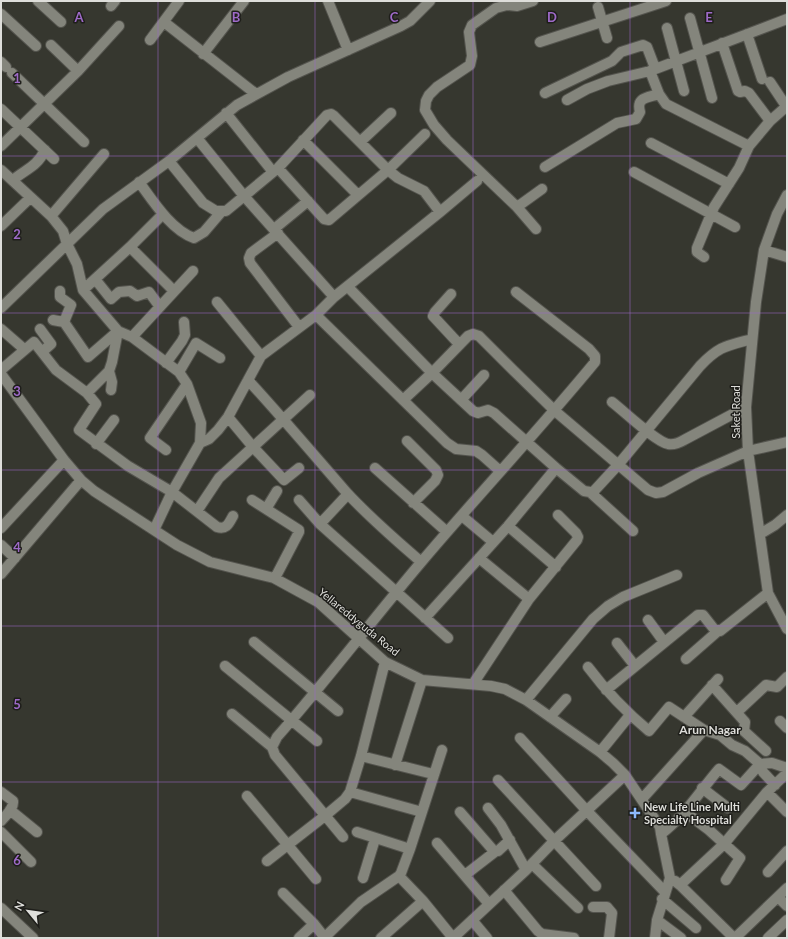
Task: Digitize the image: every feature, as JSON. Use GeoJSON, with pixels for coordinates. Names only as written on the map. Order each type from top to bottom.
{"type":"FeatureCollection","features":[{"type":"Feature","properties":{"kind":"street"},"geometry":{"type":"LineString","coordinates":[[38,1],[61,22]]}},
{"type":"Feature","properties":{"kind":"street"},"geometry":{"type":"LineString","coordinates":[[150,40],[179,1]]}},
{"type":"Feature","properties":{"kind":"street"},"geometry":{"type":"LineString","coordinates":[[203,54],[244,1]]}},
{"type":"Feature","properties":{"kind":"street"},"geometry":{"type":"LineString","coordinates":[[328,1],[348,50]]}},
{"type":"Feature","properties":{"kind":"street"},"geometry":{"type":"LineString","coordinates":[[1,308],[103,209],[169,161],[237,105],[288,77],[401,26],[410,21],[430,1]]}},
{"type":"Feature","properties":{"kind":"street"},"geometry":{"type":"LineString","coordinates":[[534,1],[517,6],[507,5],[496,8],[472,25],[469,32],[472,56],[470,65],[437,87],[428,95],[425,110],[434,125],[447,140],[517,207],[536,229]]}},
{"type":"Feature","properties":{"kind":"street"},"geometry":{"type":"LineString","coordinates":[[540,42],[666,1]]}},
{"type":"Feature","properties":{"kind":"street"},"geometry":{"type":"LineString","coordinates":[[598,7],[607,38]]}},
{"type":"Feature","properties":{"kind":"street"},"geometry":{"type":"LineString","coordinates":[[1,14],[36,46]]}},
{"type":"Feature","properties":{"kind":"street"},"geometry":{"type":"LineString","coordinates":[[690,18],[712,98]]}},
{"type":"Feature","properties":{"kind":"street"},"geometry":{"type":"LineString","coordinates":[[567,100],[587,89],[608,81],[653,69],[787,19]]}},
{"type":"Feature","properties":{"kind":"street"},"geometry":{"type":"LineString","coordinates":[[164,22],[256,94]]}},
{"type":"Feature","properties":{"kind":"street"},"geometry":{"type":"LineString","coordinates":[[1,146],[78,71],[119,26]]}},
{"type":"Feature","properties":{"kind":"street"},"geometry":{"type":"LineString","coordinates":[[667,28],[684,91]]}},
{"type":"Feature","properties":{"kind":"street"},"geometry":{"type":"LineString","coordinates":[[704,257],[697,252],[697,248],[714,207],[739,168],[748,146],[770,121],[787,106],[766,80],[747,34]]}},
{"type":"Feature","properties":{"kind":"street"},"geometry":{"type":"LineString","coordinates":[[722,43],[738,91],[745,91],[749,93],[770,121]]}},
{"type":"Feature","properties":{"kind":"street"},"geometry":{"type":"LineString","coordinates":[[51,45],[78,71]]}},
{"type":"Feature","properties":{"kind":"street"},"geometry":{"type":"LineString","coordinates":[[545,93],[612,62],[621,52],[643,45],[647,47],[659,94],[666,104],[748,146]]}},
{"type":"Feature","properties":{"kind":"street"},"geometry":{"type":"LineString","coordinates":[[7,67],[84,142]]}},
{"type":"Feature","properties":{"kind":"street"},"geometry":{"type":"LineString","coordinates":[[545,167],[618,123],[636,119],[640,112],[638,106],[639,102],[643,99],[659,94]]}},
{"type":"Feature","properties":{"kind":"street"},"geometry":{"type":"LineString","coordinates":[[1,109],[54,159]]}},
{"type":"Feature","properties":{"kind":"street"},"geometry":{"type":"LineString","coordinates":[[226,113],[275,170],[308,201],[324,219],[329,220],[388,170],[425,134]]}},
{"type":"Feature","properties":{"kind":"street"},"geometry":{"type":"LineString","coordinates":[[360,142],[391,113]]}},
{"type":"Feature","properties":{"kind":"street"},"geometry":{"type":"LineString","coordinates":[[169,161],[203,203],[216,211],[226,211],[275,170],[327,115],[331,114],[388,170],[398,178],[424,191],[440,212]]}},
{"type":"Feature","properties":{"kind":"street"},"geometry":{"type":"LineString","coordinates":[[197,138],[244,196],[334,296]]}},
{"type":"Feature","properties":{"kind":"street"},"geometry":{"type":"LineString","coordinates":[[303,140],[358,195]]}},
{"type":"Feature","properties":{"kind":"street"},"geometry":{"type":"LineString","coordinates":[[651,143],[729,184]]}},
{"type":"Feature","properties":{"kind":"street"},"geometry":{"type":"LineString","coordinates":[[13,180],[24,171],[34,166],[40,160],[45,150]]}},
{"type":"Feature","properties":{"kind":"street"},"geometry":{"type":"LineString","coordinates":[[51,216],[104,154]]}},
{"type":"Feature","properties":{"kind":"street"},"geometry":{"type":"LineString","coordinates":[[1,170],[51,216],[64,231],[67,244],[77,264],[83,290],[118,331],[132,337],[179,372],[187,384],[201,422],[200,443],[172,492],[154,530]]}},
{"type":"Feature","properties":{"kind":"street"},"geometry":{"type":"LineString","coordinates":[[634,172],[735,227]]}},
{"type":"Feature","properties":{"kind":"street"},"geometry":{"type":"LineString","coordinates":[[200,443],[209,439],[218,430],[228,416],[261,356],[316,315],[334,296],[348,287],[477,180]]}},
{"type":"Feature","properties":{"kind":"street"},"geometry":{"type":"LineString","coordinates":[[139,182],[163,214],[186,235],[194,238],[204,232],[222,211]]}},
{"type":"Feature","properties":{"kind":"street"},"geometry":{"type":"LineString","coordinates":[[517,207],[542,189]]}},
{"type":"Feature","properties":{"kind":"street","name":"Saket Road"},"geometry":{"type":"LineString","coordinates":[[787,195],[777,214],[764,250],[756,302],[746,406],[748,451],[768,593],[787,629]]}},
{"type":"Feature","properties":{"kind":"street"},"geometry":{"type":"LineString","coordinates":[[1,226],[30,198]]}},
{"type":"Feature","properties":{"kind":"street"},"geometry":{"type":"LineString","coordinates":[[299,327],[250,263],[249,258],[251,253],[308,201]]}},
{"type":"Feature","properties":{"kind":"street"},"geometry":{"type":"LineString","coordinates":[[83,290],[163,214]]}},
{"type":"Feature","properties":{"kind":"street"},"geometry":{"type":"LineString","coordinates":[[130,247],[174,292]]}},
{"type":"Feature","properties":{"kind":"street"},"geometry":{"type":"LineString","coordinates":[[764,250],[787,257]]}},
{"type":"Feature","properties":{"kind":"street"},"geometry":{"type":"LineString","coordinates":[[132,337],[193,271]]}},
{"type":"Feature","properties":{"kind":"street"},"geometry":{"type":"LineString","coordinates":[[95,279],[112,299],[119,292],[130,291],[137,296],[148,292],[160,307]]}},
{"type":"Feature","properties":{"kind":"street"},"geometry":{"type":"LineString","coordinates":[[348,287],[432,373],[473,411],[478,413],[488,410],[494,413],[556,468],[584,491],[590,492],[634,531]]}},
{"type":"Feature","properties":{"kind":"street"},"geometry":{"type":"LineString","coordinates":[[60,291],[60,297],[71,305],[64,322]]}},
{"type":"Feature","properties":{"kind":"street"},"geometry":{"type":"LineString","coordinates":[[272,746],[277,737],[421,562],[555,410],[595,362],[595,356],[589,349],[516,292]]}},
{"type":"Feature","properties":{"kind":"street"},"geometry":{"type":"LineString","coordinates":[[451,294],[433,316],[460,344]]}},
{"type":"Feature","properties":{"kind":"street"},"geometry":{"type":"LineString","coordinates":[[217,302],[261,356]]}},
{"type":"Feature","properties":{"kind":"street"},"geometry":{"type":"LineString","coordinates":[[316,315],[447,443],[456,449],[476,451],[500,471]]}},
{"type":"Feature","properties":{"kind":"street"},"geometry":{"type":"LineString","coordinates":[[53,320],[64,322],[88,357],[118,331]]}},
{"type":"Feature","properties":{"kind":"street"},"geometry":{"type":"LineString","coordinates":[[166,363],[185,335],[184,322]]}},
{"type":"Feature","properties":{"kind":"street"},"geometry":{"type":"LineString","coordinates":[[1,329],[24,349]]}},
{"type":"Feature","properties":{"kind":"street"},"geometry":{"type":"LineString","coordinates":[[40,329],[51,344],[42,352]]}},
{"type":"Feature","properties":{"kind":"street"},"geometry":{"type":"LineString","coordinates":[[87,393],[109,371],[118,331]]}},
{"type":"Feature","properties":{"kind":"street"},"geometry":{"type":"LineString","coordinates":[[403,400],[468,336],[473,334],[480,336],[555,410],[618,465],[648,490],[656,493],[663,492],[698,473],[748,451],[787,442]]}},
{"type":"Feature","properties":{"kind":"street"},"geometry":{"type":"LineString","coordinates":[[590,492],[594,491],[618,465],[712,353],[724,346],[752,339]]}},
{"type":"Feature","properties":{"kind":"street"},"geometry":{"type":"LineString","coordinates":[[1,370],[34,342],[56,370],[87,393],[96,404],[79,430],[96,444],[128,466],[172,492],[217,527],[226,527],[233,516]]}},
{"type":"Feature","properties":{"kind":"street"},"geometry":{"type":"LineString","coordinates":[[179,372],[196,343],[220,358]]}},
{"type":"Feature","properties":{"kind":"street"},"geometry":{"type":"LineString","coordinates":[[109,371],[112,382],[111,390]]}},
{"type":"Feature","properties":{"kind":"street","name":"Yellareddyguda Road"},"geometry":{"type":"LineString","coordinates":[[1,374],[64,460],[81,480],[94,491],[177,545],[210,562],[272,577],[318,602],[360,638],[385,662],[422,680],[476,684],[505,689],[526,700],[600,752],[625,775],[660,827],[670,878]]}},
{"type":"Feature","properties":{"kind":"street"},"geometry":{"type":"LineString","coordinates":[[461,400],[484,375]]}},
{"type":"Feature","properties":{"kind":"street"},"geometry":{"type":"LineString","coordinates":[[248,380],[284,419],[348,494],[383,529],[421,562]]}},
{"type":"Feature","properties":{"kind":"street"},"geometry":{"type":"LineString","coordinates":[[166,450],[150,438],[187,384]]}},
{"type":"Feature","properties":{"kind":"street"},"geometry":{"type":"LineString","coordinates":[[197,511],[219,478],[310,395]]}},
{"type":"Feature","properties":{"kind":"street"},"geometry":{"type":"LineString","coordinates":[[612,402],[661,441],[669,444],[675,444],[746,406]]}},
{"type":"Feature","properties":{"kind":"street"},"geometry":{"type":"LineString","coordinates":[[228,416],[253,447],[284,480],[299,468]]}},
{"type":"Feature","properties":{"kind":"street"},"geometry":{"type":"LineString","coordinates":[[96,444],[114,420]]}},
{"type":"Feature","properties":{"kind":"street"},"geometry":{"type":"LineString","coordinates":[[407,441],[436,470],[438,476],[413,503]]}},
{"type":"Feature","properties":{"kind":"street"},"geometry":{"type":"LineString","coordinates":[[1,528],[64,460]]}},
{"type":"Feature","properties":{"kind":"street"},"geometry":{"type":"LineString","coordinates":[[375,468],[447,532]]}},
{"type":"Feature","properties":{"kind":"street"},"geometry":{"type":"LineString","coordinates":[[425,618],[508,526],[556,468]]}},
{"type":"Feature","properties":{"kind":"street"},"geometry":{"type":"LineString","coordinates":[[1,574],[81,480]]}},
{"type":"Feature","properties":{"kind":"street"},"geometry":{"type":"LineString","coordinates":[[266,509],[277,491]]}},
{"type":"Feature","properties":{"kind":"street"},"geometry":{"type":"LineString","coordinates":[[320,524],[348,494]]}},
{"type":"Feature","properties":{"kind":"street"},"geometry":{"type":"LineString","coordinates":[[252,500],[299,530],[289,550],[283,554],[272,577]]}},
{"type":"Feature","properties":{"kind":"street"},"geometry":{"type":"LineString","coordinates":[[300,500],[320,524],[448,638]]}},
{"type":"Feature","properties":{"kind":"street"},"geometry":{"type":"LineString","coordinates":[[476,684],[528,599],[577,540],[578,537],[576,533],[558,515]]}},
{"type":"Feature","properties":{"kind":"street"},"geometry":{"type":"LineString","coordinates":[[760,534],[775,525],[787,515]]}},
{"type":"Feature","properties":{"kind":"street"},"geometry":{"type":"LineString","coordinates":[[462,516],[493,542]]}},
{"type":"Feature","properties":{"kind":"street"},"geometry":{"type":"LineString","coordinates":[[508,526],[556,566]]}},
{"type":"Feature","properties":{"kind":"street"},"geometry":{"type":"LineString","coordinates":[[1,545],[15,558]]}},
{"type":"Feature","properties":{"kind":"street"},"geometry":{"type":"LineString","coordinates":[[480,558],[528,599]]}},
{"type":"Feature","properties":{"kind":"street"},"geometry":{"type":"LineString","coordinates":[[526,700],[593,619],[608,606],[623,597],[678,575]]}},
{"type":"Feature","properties":{"kind":"street"},"geometry":{"type":"LineString","coordinates":[[686,659],[718,631],[720,631],[768,593]]}},
{"type":"Feature","properties":{"kind":"street"},"geometry":{"type":"LineString","coordinates":[[606,690],[700,614],[703,615],[714,629],[718,631]]}},
{"type":"Feature","properties":{"kind":"street"},"geometry":{"type":"LineString","coordinates":[[648,620],[664,642]]}},
{"type":"Feature","properties":{"kind":"street"},"geometry":{"type":"LineString","coordinates":[[254,642],[338,711]]}},
{"type":"Feature","properties":{"kind":"street"},"geometry":{"type":"LineString","coordinates":[[617,643],[635,666]]}},
{"type":"Feature","properties":{"kind":"street"},"geometry":{"type":"LineString","coordinates":[[267,861],[326,815],[345,799],[350,792],[362,756],[385,662]]}},
{"type":"Feature","properties":{"kind":"street"},"geometry":{"type":"LineString","coordinates":[[225,666],[317,741]]}},
{"type":"Feature","properties":{"kind":"street"},"geometry":{"type":"LineString","coordinates":[[588,667],[606,690],[630,715],[649,731],[669,707],[704,730],[720,735],[732,745],[745,751],[760,764],[763,772],[775,785]]}},
{"type":"Feature","properties":{"kind":"street"},"geometry":{"type":"LineString","coordinates":[[738,712],[766,685],[777,687],[787,677]]}},
{"type":"Feature","properties":{"kind":"street"},"geometry":{"type":"LineString","coordinates":[[396,765],[422,680]]}},
{"type":"Feature","properties":{"kind":"street"},"geometry":{"type":"LineString","coordinates":[[684,717],[715,682],[745,722],[744,731],[766,751]]}},
{"type":"Feature","properties":{"kind":"street"},"geometry":{"type":"LineString","coordinates":[[550,717],[566,699]]}},
{"type":"Feature","properties":{"kind":"street"},"geometry":{"type":"LineString","coordinates":[[232,714],[272,746],[275,754],[343,837]]}},
{"type":"Feature","properties":{"kind":"street"},"geometry":{"type":"LineString","coordinates":[[600,752],[630,715]]}},
{"type":"Feature","properties":{"kind":"street"},"geometry":{"type":"LineString","coordinates":[[642,799],[704,730]]}},
{"type":"Feature","properties":{"kind":"street"},"geometry":{"type":"LineString","coordinates":[[520,738],[664,896],[696,928]]}},
{"type":"Feature","properties":{"kind":"street"},"geometry":{"type":"LineString","coordinates":[[283,893],[314,924],[325,938],[361,902],[401,873],[442,750]]}},
{"type":"Feature","properties":{"kind":"street"},"geometry":{"type":"LineString","coordinates":[[362,756],[433,774]]}},
{"type":"Feature","properties":{"kind":"street"},"geometry":{"type":"LineString","coordinates":[[661,834],[672,826],[685,812],[702,788],[719,769],[741,785],[760,764],[772,763],[787,768]]}},
{"type":"Feature","properties":{"kind":"street"},"geometry":{"type":"LineString","coordinates":[[680,885],[724,844],[768,792],[787,773]]}},
{"type":"Feature","properties":{"kind":"street"},"geometry":{"type":"LineString","coordinates":[[401,873],[453,938],[529,867],[554,840],[625,775]]}},
{"type":"Feature","properties":{"kind":"street"},"geometry":{"type":"LineString","coordinates":[[498,780],[596,886]]}},
{"type":"Feature","properties":{"kind":"street"},"geometry":{"type":"LineString","coordinates":[[702,788],[728,808]]}},
{"type":"Feature","properties":{"kind":"street"},"geometry":{"type":"LineString","coordinates":[[1,792],[13,801],[13,805],[1,821]]}},
{"type":"Feature","properties":{"kind":"street"},"geometry":{"type":"LineString","coordinates":[[350,792],[422,812]]}},
{"type":"Feature","properties":{"kind":"street"},"geometry":{"type":"LineString","coordinates":[[768,792],[787,812]]}},
{"type":"Feature","properties":{"kind":"street"},"geometry":{"type":"LineString","coordinates":[[247,796],[316,879]]}},
{"type":"Feature","properties":{"kind":"street"},"geometry":{"type":"LineString","coordinates":[[488,808],[529,867],[578,908]]}},
{"type":"Feature","properties":{"kind":"street"},"geometry":{"type":"LineString","coordinates":[[10,810],[37,832]]}},
{"type":"Feature","properties":{"kind":"street"},"geometry":{"type":"LineString","coordinates":[[460,812],[493,850],[496,851]]}},
{"type":"Feature","properties":{"kind":"street"},"geometry":{"type":"LineString","coordinates":[[685,812],[709,830],[740,858],[726,880]]}},
{"type":"Feature","properties":{"kind":"street"},"geometry":{"type":"LineString","coordinates":[[1,832],[32,862]]}},
{"type":"Feature","properties":{"kind":"street"},"geometry":{"type":"LineString","coordinates":[[357,832],[374,839],[410,849]]}},
{"type":"Feature","properties":{"kind":"street"},"geometry":{"type":"LineString","coordinates":[[363,878],[374,839]]}},
{"type":"Feature","properties":{"kind":"street"},"geometry":{"type":"LineString","coordinates":[[465,875],[498,851],[510,840]]}},
{"type":"Feature","properties":{"kind":"street"},"geometry":{"type":"LineString","coordinates":[[437,843],[489,904]]}},
{"type":"Feature","properties":{"kind":"street"},"geometry":{"type":"LineString","coordinates":[[768,872],[787,851]]}},
{"type":"Feature","properties":{"kind":"street"},"geometry":{"type":"LineString","coordinates":[[655,938],[657,920],[670,878],[680,885],[735,938],[787,888]]}},
{"type":"Feature","properties":{"kind":"street"},"geometry":{"type":"LineString","coordinates":[[504,890],[542,934],[574,938]]}},
{"type":"Feature","properties":{"kind":"street"},"geometry":{"type":"LineString","coordinates":[[778,897],[787,906]]}},
{"type":"Feature","properties":{"kind":"street"},"geometry":{"type":"LineString","coordinates":[[382,938],[423,901]]}},
{"type":"Feature","properties":{"kind":"street"},"geometry":{"type":"LineString","coordinates":[[593,907],[607,907],[610,909],[612,913],[609,938]]}},
{"type":"Feature","properties":{"kind":"street"},"geometry":{"type":"LineString","coordinates":[[1,908],[33,938]]}},
{"type":"Feature","properties":{"kind":"street"},"geometry":{"type":"LineString","coordinates":[[472,920],[487,938]]}},
{"type":"Feature","properties":{"kind":"street"},"geometry":{"type":"LineString","coordinates":[[657,920],[681,938]]}},
{"type":"Feature","properties":{"kind":"street"},"geometry":{"type":"LineString","coordinates":[[768,938],[787,920]]}},
{"type":"Feature","properties":{"kind":"street"},"geometry":{"type":"LineString","coordinates":[[299,938],[314,924]]}},
{"type":"Feature","properties":{"kind":"place","name":"New Life Line Multi Specialty Hospital"},"geometry":{"type":"Point","coordinates":[635,813]}},
{"type":"Feature","properties":{"kind":"district","name":"Arun Nagar"},"geometry":{"type":"Point","coordinates":[710,730]}}]}
